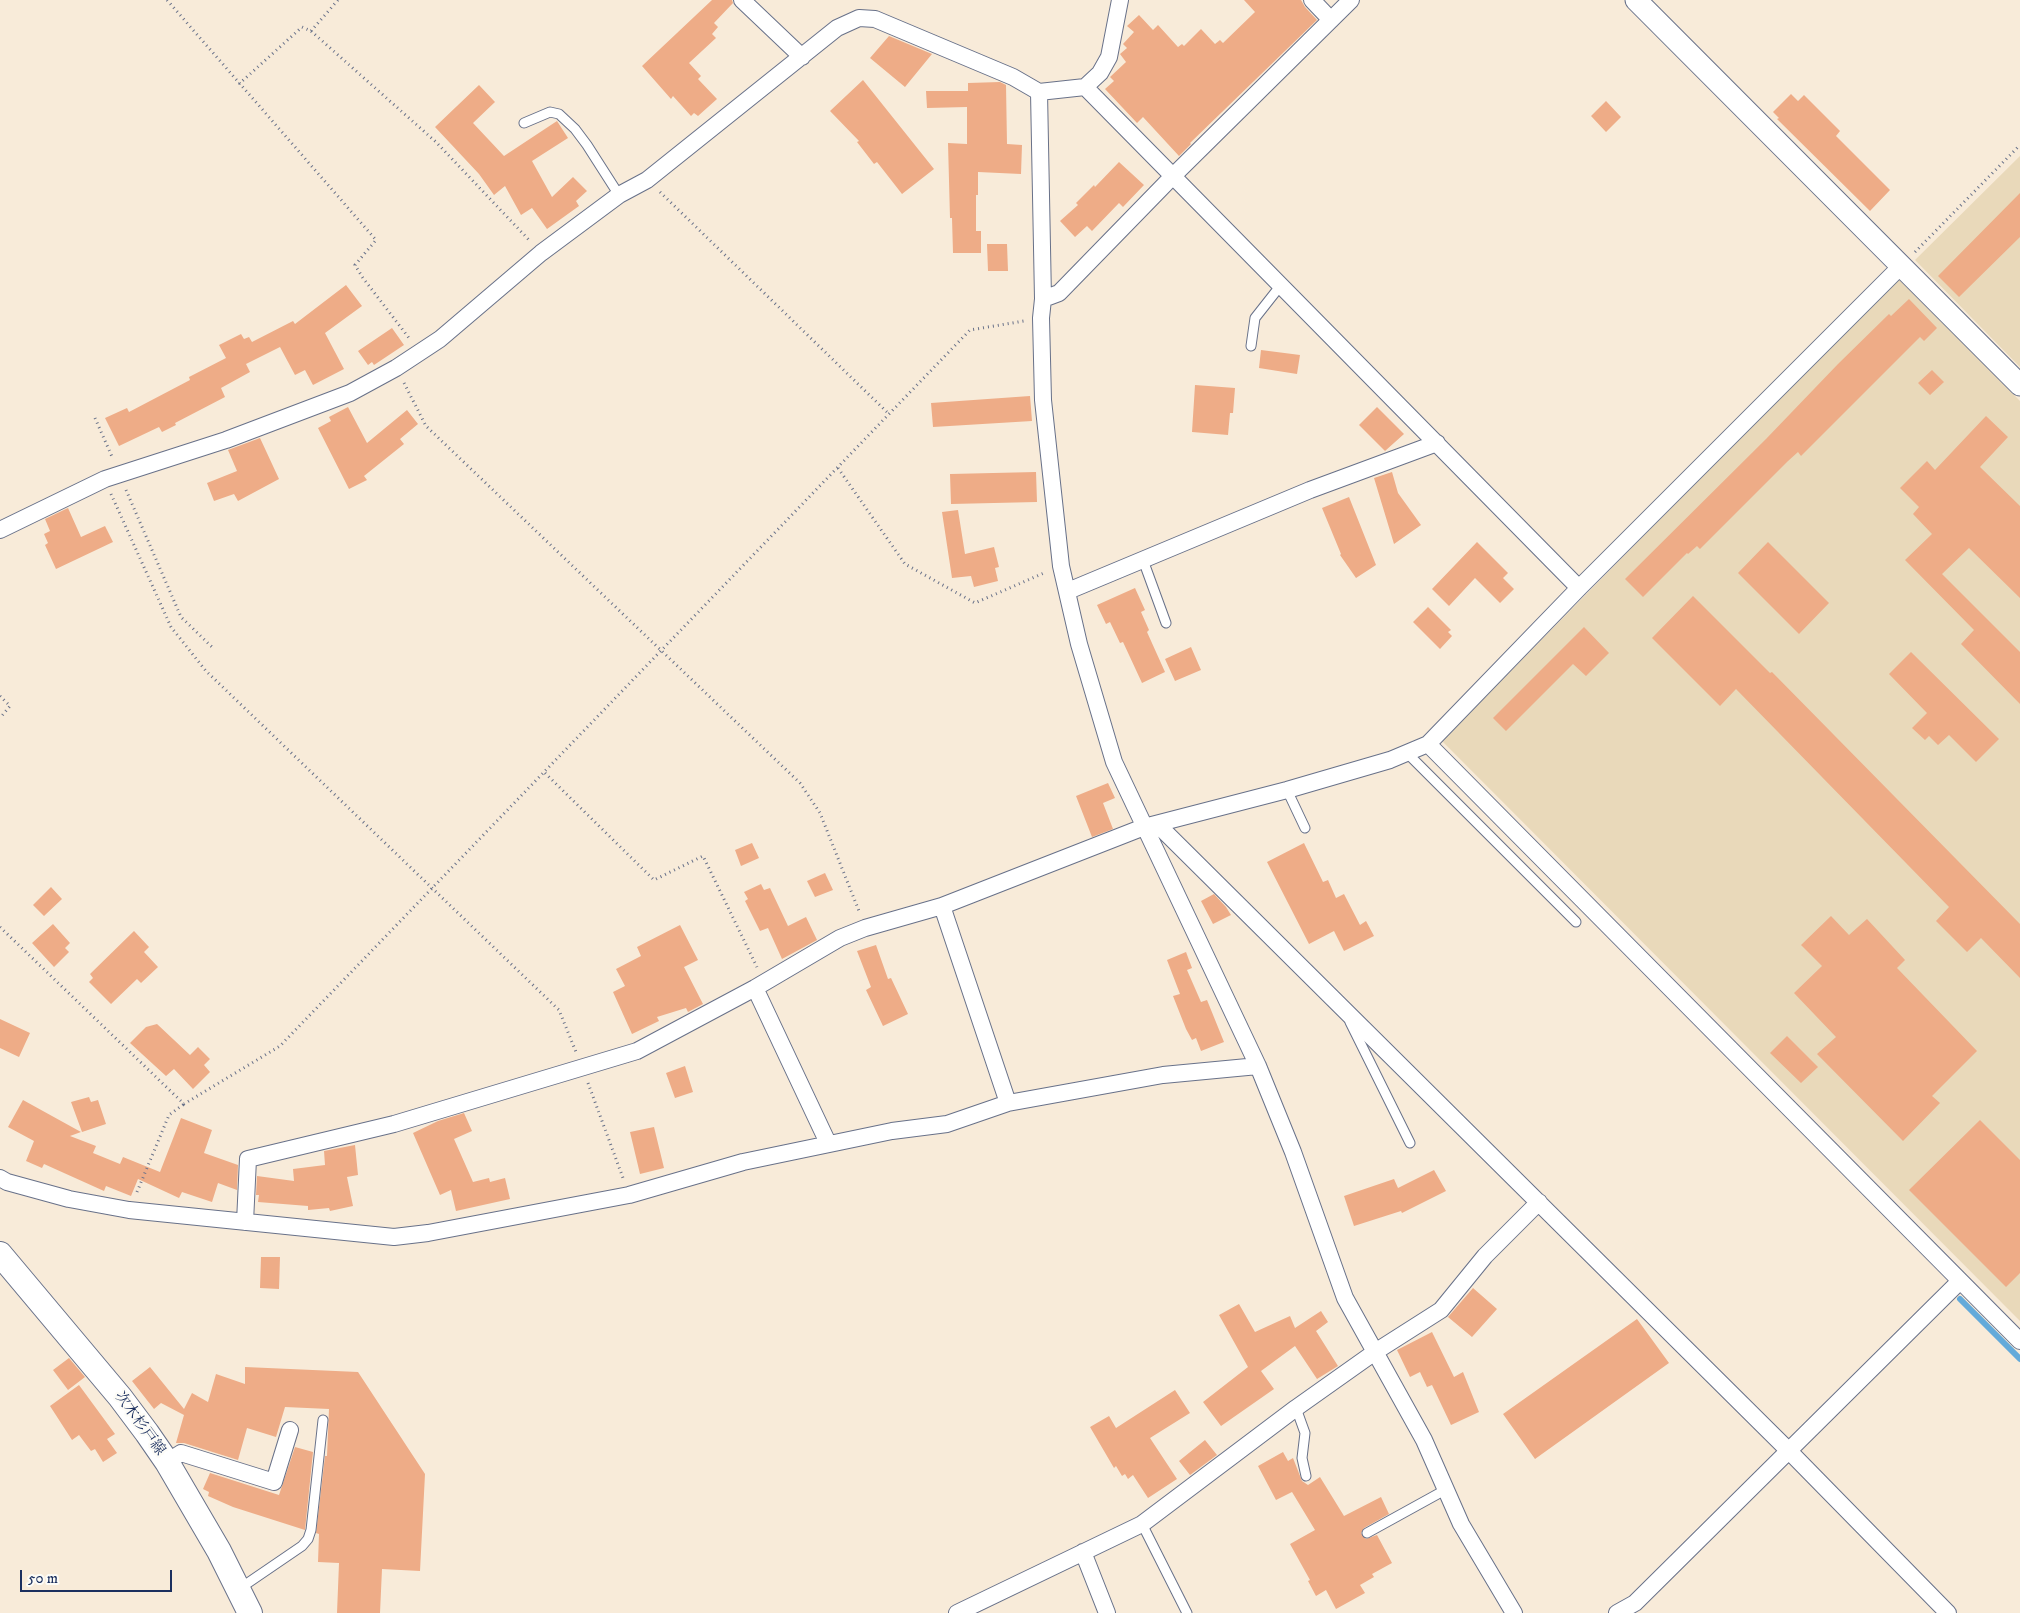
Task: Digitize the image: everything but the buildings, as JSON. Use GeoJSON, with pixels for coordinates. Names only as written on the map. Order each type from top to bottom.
{"type":"FeatureCollection","features":[{"type":"Feature","properties":{"kind":"main road","name":"次木杉戸線"},"geometry":{"type":"LineString","coordinates":[[0,1254],[120,1397],[166,1462],[219,1550],[250,1613]]}},
{"type":"Feature","properties":{"kind":"street"},"geometry":{"type":"LineString","coordinates":[[742,0],[802,57]]}},
{"type":"Feature","properties":{"kind":"street"},"geometry":{"type":"LineString","coordinates":[[0,530],[112,477],[226,440],[350,393],[396,368],[440,339],[542,253],[619,195],[647,180],[836,28],[859,18],[875,19],[1014,77],[1039,92],[1085,87],[1100,73],[1109,57],[1120,0]]}},
{"type":"Feature","properties":{"kind":"street"},"geometry":{"type":"LineString","coordinates":[[1312,0],[1331,20]]}},
{"type":"Feature","properties":{"kind":"street"},"geometry":{"type":"LineString","coordinates":[[1043,299],[1059,293],[1173,176],[1351,0]]}},
{"type":"Feature","properties":{"kind":"street"},"geometry":{"type":"LineString","coordinates":[[1636,0],[2020,385]]}},
{"type":"Feature","properties":{"kind":"street"},"geometry":{"type":"LineString","coordinates":[[1085,87],[1579,588]]}},
{"type":"Feature","properties":{"kind":"street"},"geometry":{"type":"LineString","coordinates":[[1039,92],[1043,400],[1061,566],[1079,644],[1114,762],[1151,826],[1258,1066],[1293,1152],[1345,1298],[1424,1440],[1461,1524],[1514,1613]]}},
{"type":"Feature","properties":{"kind":"street"},"geometry":{"type":"LineString","coordinates":[[245,1222],[248,1159],[394,1124],[637,1051],[760,985],[840,938],[865,928],[942,906],[1151,826],[1287,790],[1390,760],[1428,744],[1579,588],[1901,266]]}},
{"type":"Feature","properties":{"kind":"street"},"geometry":{"type":"LineString","coordinates":[[1068,591],[1310,490],[1437,443]]}},
{"type":"Feature","properties":{"kind":"street"},"geometry":{"type":"LineString","coordinates":[[1428,744],[2020,1341]]}},
{"type":"Feature","properties":{"kind":"street"},"geometry":{"type":"LineString","coordinates":[[1151,826],[1342,1006],[1789,1451],[1948,1613]]}},
{"type":"Feature","properties":{"kind":"street"},"geometry":{"type":"LineString","coordinates":[[942,906],[1008,1103]]}},
{"type":"Feature","properties":{"kind":"street"},"geometry":{"type":"LineString","coordinates":[[760,985],[828,1144]]}},
{"type":"Feature","properties":{"kind":"street"},"geometry":{"type":"LineString","coordinates":[[0,1178],[7,1182],[69,1199],[129,1210],[394,1237],[428,1234],[629,1195],[743,1162],[892,1130],[947,1124],[1008,1103],[1163,1075],[1258,1066]]}},
{"type":"Feature","properties":{"kind":"street"},"geometry":{"type":"LineString","coordinates":[[957,1613],[1142,1524],[1296,1408],[1375,1352],[1441,1310],[1485,1256],[1539,1202]]}},
{"type":"Feature","properties":{"kind":"street"},"geometry":{"type":"LineString","coordinates":[[1617,1613],[1640,1608],[1789,1451],[1960,1281]]}},
{"type":"Feature","properties":{"kind":"street"},"geometry":{"type":"LineString","coordinates":[[166,1462],[181,1454],[274,1482],[290,1430]]}},
{"type":"Feature","properties":{"kind":"street"},"geometry":{"type":"LineString","coordinates":[[1083,1552],[1108,1613]]}},
{"type":"Feature","properties":{"kind":"lane"},"geometry":{"type":"LineString","coordinates":[[524,123],[550,112],[559,114],[588,144],[619,195]]}},
{"type":"Feature","properties":{"kind":"lane"},"geometry":{"type":"LineString","coordinates":[[1251,346],[1255,318],[1281,285]]}},
{"type":"Feature","properties":{"kind":"lane"},"geometry":{"type":"LineString","coordinates":[[1143,560],[1166,623]]}},
{"type":"Feature","properties":{"kind":"lane"},"geometry":{"type":"LineString","coordinates":[[1407,753],[1576,922]]}},
{"type":"Feature","properties":{"kind":"lane"},"geometry":{"type":"LineString","coordinates":[[1287,790],[1305,828]]}},
{"type":"Feature","properties":{"kind":"lane"},"geometry":{"type":"LineString","coordinates":[[1342,1006],[1410,1143]]}},
{"type":"Feature","properties":{"kind":"lane"},"geometry":{"type":"LineString","coordinates":[[1296,1408],[1305,1433],[1302,1458],[1306,1476]]}},
{"type":"Feature","properties":{"kind":"lane"},"geometry":{"type":"LineString","coordinates":[[239,1589],[308,1540],[311,1530],[323,1420]]}},
{"type":"Feature","properties":{"kind":"lane"},"geometry":{"type":"LineString","coordinates":[[1367,1533],[1445,1490]]}},
{"type":"Feature","properties":{"kind":"lane"},"geometry":{"type":"LineString","coordinates":[[1142,1524],[1187,1613]]}},
{"type":"Feature","properties":{"kind":"path"},"geometry":{"type":"LineString","coordinates":[[167,0],[376,240],[355,264],[363,278],[420,352]]}},
{"type":"Feature","properties":{"kind":"path"},"geometry":{"type":"LineString","coordinates":[[311,31],[338,0]]}},
{"type":"Feature","properties":{"kind":"path"},"geometry":{"type":"LineString","coordinates":[[239,84],[302,27],[311,31],[436,142],[542,253]]}},
{"type":"Feature","properties":{"kind":"path"},"geometry":{"type":"LineString","coordinates":[[1901,266],[2020,145]]}},
{"type":"Feature","properties":{"kind":"path"},"geometry":{"type":"LineString","coordinates":[[647,180],[889,414]]}},
{"type":"Feature","properties":{"kind":"path"},"geometry":{"type":"LineString","coordinates":[[129,1210],[169,1115],[280,1046],[970,330],[1041,318]]}},
{"type":"Feature","properties":{"kind":"path"},"geometry":{"type":"LineString","coordinates":[[396,368],[426,426],[800,783],[820,813],[865,928]]}},
{"type":"Feature","properties":{"kind":"path"},"geometry":{"type":"LineString","coordinates":[[96,418],[112,477],[171,627],[206,672],[433,887],[559,1010],[629,1195]]}},
{"type":"Feature","properties":{"kind":"path"},"geometry":{"type":"LineString","coordinates":[[838,468],[905,564],[975,603],[1061,566]]}},
{"type":"Feature","properties":{"kind":"path"},"geometry":{"type":"LineString","coordinates":[[112,477],[181,617],[212,647]]}},
{"type":"Feature","properties":{"kind":"path"},"geometry":{"type":"LineString","coordinates":[[0,696],[10,706],[0,718]]}},
{"type":"Feature","properties":{"kind":"path"},"geometry":{"type":"LineString","coordinates":[[545,773],[654,880],[703,856],[760,985]]}},
{"type":"Feature","properties":{"kind":"path"},"geometry":{"type":"LineString","coordinates":[[0,927],[184,1104]]}},
{"type":"Feature","properties":{"kind":"shaded area"},"geometry":{"type":"Polygon","coordinates":[[[2020,156],[2020,367],[1915,260],[2020,156]]]}},
{"type":"Feature","properties":{"kind":"shaded area"},"geometry":{"type":"Polygon","coordinates":[[[1898,277],[2020,401],[2020,1321],[1442,741],[1898,277]]]}},
{"type":"Feature","properties":{"kind":"waterway"},"geometry":{"type":"LineString","coordinates":[[1960,1299],[2020,1359]]}}]}
